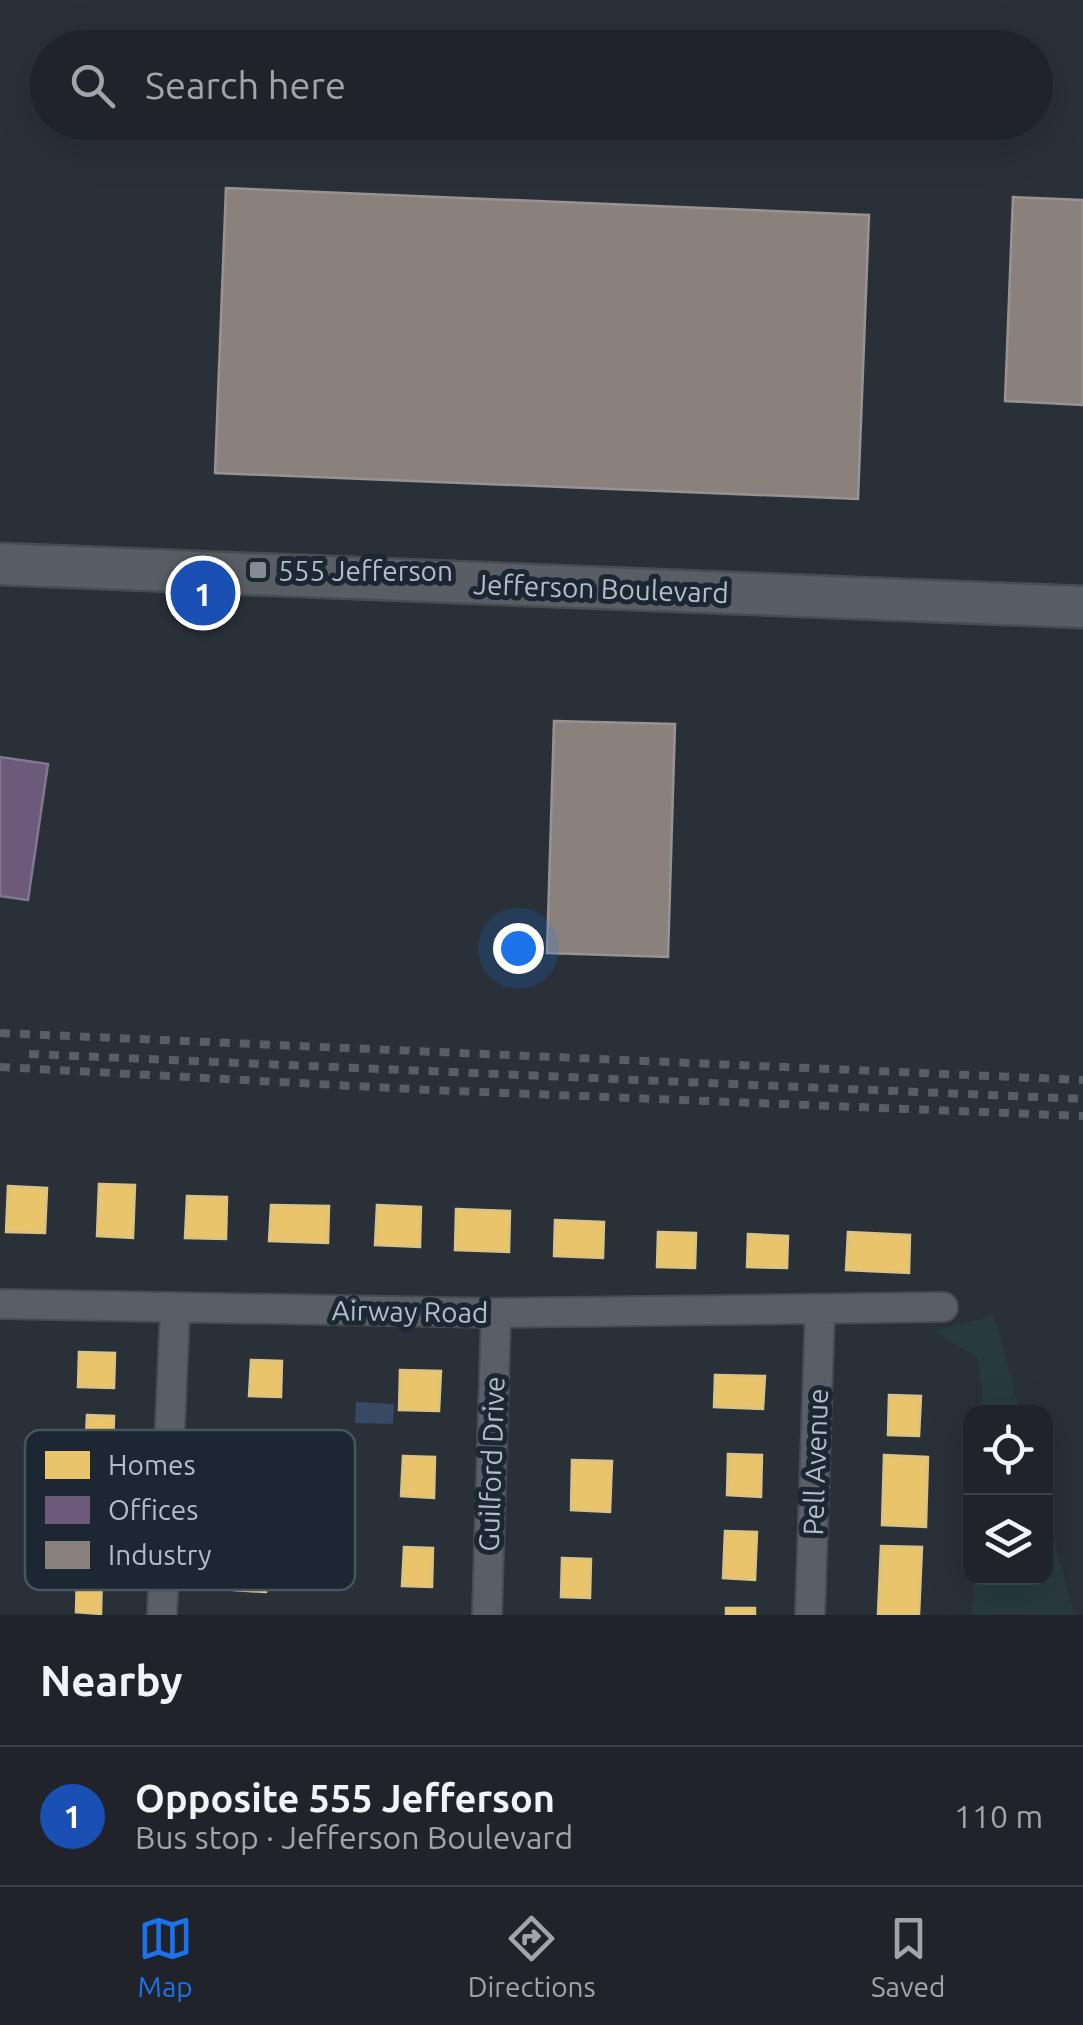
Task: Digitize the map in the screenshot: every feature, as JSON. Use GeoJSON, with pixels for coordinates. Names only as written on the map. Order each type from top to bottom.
{"type":"FeatureCollection","features":[{"type":"Feature","properties":{"kind":"main road","name":"Jefferson Boulevard"},"geometry":{"type":"LineString","coordinates":[[0,564],[1083,607]]}},
{"type":"Feature","properties":{"kind":"street","name":"Airway Road"},"geometry":{"type":"LineString","coordinates":[[0,1304],[496,1312],[943,1307]]}},
{"type":"Feature","properties":{"kind":"street"},"geometry":{"type":"LineString","coordinates":[[170,1430],[175,1309]]}},
{"type":"Feature","properties":{"kind":"street","name":"Pell Avenue"},"geometry":{"type":"LineString","coordinates":[[810,1615],[820,1309]]}},
{"type":"Feature","properties":{"kind":"street","name":"Guilford Drive"},"geometry":{"type":"LineString","coordinates":[[487,1615],[496,1312]]}},
{"type":"Feature","properties":{"kind":"street"},"geometry":{"type":"LineString","coordinates":[[162,1615],[163,1590]]}},
{"type":"Feature","properties":{"kind":"green space"},"geometry":{"type":"Polygon","coordinates":[[[994,1316],[1018,1405],[981,1405],[983,1395],[977,1357],[933,1331],[994,1316]]]}},
{"type":"Feature","properties":{"kind":"green space"},"geometry":{"type":"Polygon","coordinates":[[[1053,1536],[1074,1615],[971,1615],[973,1585],[1053,1585],[1053,1536]]]}},
{"type":"Feature","properties":{"kind":"water"},"geometry":{"type":"Polygon","coordinates":[[[356,1402],[394,1404],[393,1424],[355,1423],[356,1402]]]}},
{"type":"Feature","properties":{"kind":"building: Homes"},"geometry":{"type":"Polygon","coordinates":[[[99,1184],[135,1185],[133,1238],[97,1236],[99,1184]]]}},
{"type":"Feature","properties":{"kind":"building: Homes"},"geometry":{"type":"Polygon","coordinates":[[[8,1186],[47,1188],[45,1233],[6,1232],[8,1186]]]}},
{"type":"Feature","properties":{"kind":"building: Homes"},"geometry":{"type":"Polygon","coordinates":[[[187,1196],[227,1197],[226,1239],[185,1238],[187,1196]]]}},
{"type":"Feature","properties":{"kind":"building: Homes"},"geometry":{"type":"Polygon","coordinates":[[[271,1205],[329,1206],[328,1243],[269,1241],[271,1205]]]}},
{"type":"Feature","properties":{"kind":"building: Homes"},"geometry":{"type":"Polygon","coordinates":[[[377,1205],[421,1207],[420,1247],[375,1245],[377,1205]]]}},
{"type":"Feature","properties":{"kind":"building: Homes"},"geometry":{"type":"Polygon","coordinates":[[[456,1209],[510,1211],[509,1252],[455,1250],[456,1209]]]}},
{"type":"Feature","properties":{"kind":"building: Homes"},"geometry":{"type":"Polygon","coordinates":[[[555,1220],[604,1222],[603,1258],[554,1256],[555,1220]]]}},
{"type":"Feature","properties":{"kind":"building: Homes"},"geometry":{"type":"Polygon","coordinates":[[[658,1232],[696,1233],[695,1268],[657,1267],[658,1232]]]}},
{"type":"Feature","properties":{"kind":"building: Homes"},"geometry":{"type":"Polygon","coordinates":[[[848,1232],[910,1235],[909,1273],[846,1270],[848,1232]]]}},
{"type":"Feature","properties":{"kind":"building: Homes"},"geometry":{"type":"Polygon","coordinates":[[[748,1234],[788,1236],[787,1268],[747,1267],[748,1234]]]}},
{"type":"Feature","properties":{"kind":"building: Homes"},"geometry":{"type":"Polygon","coordinates":[[[79,1352],[115,1353],[114,1388],[78,1387],[79,1352]]]}},
{"type":"Feature","properties":{"kind":"building: Homes"},"geometry":{"type":"Polygon","coordinates":[[[251,1360],[282,1361],[281,1397],[249,1396],[251,1360]]]}},
{"type":"Feature","properties":{"kind":"building: Homes"},"geometry":{"type":"Polygon","coordinates":[[[400,1370],[441,1371],[439,1411],[399,1410],[400,1370]]]}},
{"type":"Feature","properties":{"kind":"building: Homes"},"geometry":{"type":"Polygon","coordinates":[[[715,1375],[765,1376],[763,1409],[714,1407],[715,1375]]]}},
{"type":"Feature","properties":{"kind":"building: Homes"},"geometry":{"type":"Polygon","coordinates":[[[889,1395],[921,1396],[919,1436],[888,1435],[889,1395]]]}},
{"type":"Feature","properties":{"kind":"building: Homes"},"geometry":{"type":"Polygon","coordinates":[[[87,1415],[114,1416],[114,1430],[86,1430],[87,1415]]]}},
{"type":"Feature","properties":{"kind":"building: Homes"},"geometry":{"type":"Polygon","coordinates":[[[728,1454],[762,1455],[761,1497],[727,1495],[728,1454]]]}},
{"type":"Feature","properties":{"kind":"building: Homes"},"geometry":{"type":"Polygon","coordinates":[[[884,1455],[928,1457],[926,1527],[882,1525],[884,1455]]]}},
{"type":"Feature","properties":{"kind":"building: Homes"},"geometry":{"type":"Polygon","coordinates":[[[403,1456],[435,1457],[434,1498],[401,1496],[403,1456]]]}},
{"type":"Feature","properties":{"kind":"building: Homes"},"geometry":{"type":"Polygon","coordinates":[[[572,1460],[612,1461],[610,1512],[571,1510],[572,1460]]]}},
{"type":"Feature","properties":{"kind":"building: Homes"},"geometry":{"type":"Polygon","coordinates":[[[725,1531],[757,1532],[755,1580],[723,1578],[725,1531]]]}},
{"type":"Feature","properties":{"kind":"building: Homes"},"geometry":{"type":"Polygon","coordinates":[[[881,1546],[922,1547],[919,1615],[878,1614],[881,1546]]]}},
{"type":"Feature","properties":{"kind":"building: Homes"},"geometry":{"type":"Polygon","coordinates":[[[404,1547],[433,1548],[432,1587],[402,1586],[404,1547]]]}},
{"type":"Feature","properties":{"kind":"building: Homes"},"geometry":{"type":"Polygon","coordinates":[[[562,1558],[591,1559],[590,1598],[561,1597],[562,1558]]]}},
{"type":"Feature","properties":{"kind":"building: Homes"},"geometry":{"type":"Polygon","coordinates":[[[77,1590],[102,1590],[101,1614],[76,1612],[77,1590]]]}},
{"type":"Feature","properties":{"kind":"building: Homes"},"geometry":{"type":"Polygon","coordinates":[[[726,1608],[755,1608],[755,1615],[726,1615],[726,1608]]]}},
{"type":"Feature","properties":{"kind":"building: Offices"},"geometry":{"type":"Polygon","coordinates":[[[0,757],[48,764],[28,900],[0,896],[0,757]]]}},
{"type":"Feature","properties":{"kind":"building: Industry"},"geometry":{"type":"Polygon","coordinates":[[[226,188],[869,215],[858,499],[215,473],[226,188]]]}},
{"type":"Feature","properties":{"kind":"building: Industry"},"geometry":{"type":"Polygon","coordinates":[[[1013,197],[1083,200],[1083,405],[1005,401],[1013,197]]]}},
{"type":"Feature","properties":{"kind":"building: Industry"},"geometry":{"type":"Polygon","coordinates":[[[554,721],[675,724],[668,957],[547,953],[554,721]]]}},
{"type":"Feature","properties":{"kind":"railway"},"geometry":{"type":"LineString","coordinates":[[0,1033],[1083,1080]]}},
{"type":"Feature","properties":{"kind":"railway"},"geometry":{"type":"LineString","coordinates":[[29,1054],[1083,1099]]}},
{"type":"Feature","properties":{"kind":"railway"},"geometry":{"type":"LineString","coordinates":[[0,1067],[430,1090],[1083,1116]]}},
{"type":"Feature","properties":{"kind":"place","name":"555 Jefferson"},"geometry":{"type":"Point","coordinates":[258,570]}},
{"type":"Feature","properties":{"kind":"place","name":"Opposite 555 Jefferson"},"geometry":{"type":"Point","coordinates":[203,593]}}]}
